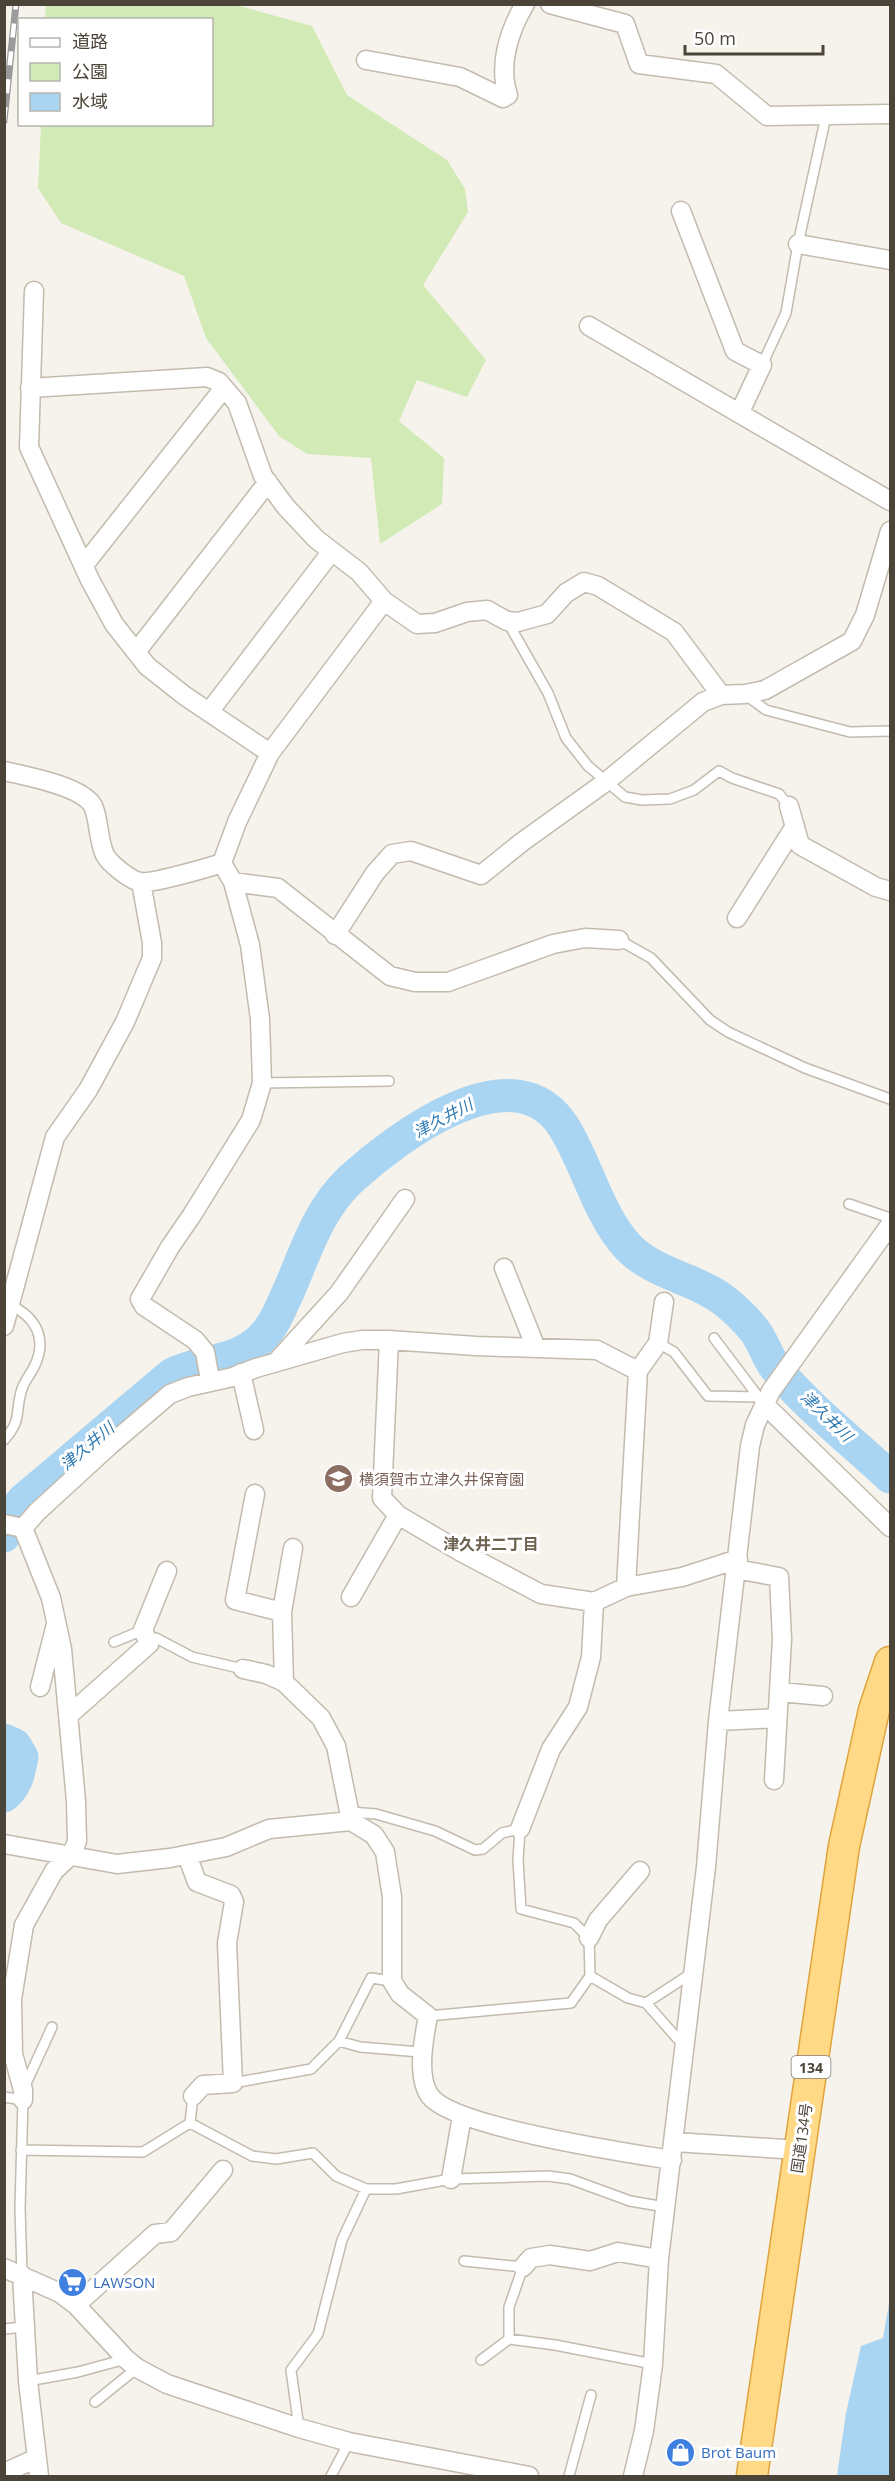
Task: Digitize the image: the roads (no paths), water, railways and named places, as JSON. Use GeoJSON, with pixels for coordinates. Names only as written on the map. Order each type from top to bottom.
{"type":"FeatureCollection","features":[{"type":"Feature","properties":{"kind":"highway","name":"国道134号"},"geometry":{"type":"LineString","coordinates":[[752,2476],[844,1846],[874,1710],[891,1662]]}},
{"type":"Feature","properties":{"kind":"street"},"geometry":{"type":"LineString","coordinates":[[366,60],[460,77],[503,98],[508,95],[502,79],[513,24],[525,4]]}},
{"type":"Feature","properties":{"kind":"street"},"geometry":{"type":"LineString","coordinates":[[550,4],[625,24],[639,64],[716,74],[767,116],[891,114]]}},
{"type":"Feature","properties":{"kind":"street"},"geometry":{"type":"LineString","coordinates":[[681,211],[735,351],[762,365],[740,412]]}},
{"type":"Feature","properties":{"kind":"street"},"geometry":{"type":"LineString","coordinates":[[798,244],[891,260]]}},
{"type":"Feature","properties":{"kind":"street"},"geometry":{"type":"LineString","coordinates":[[34,291],[29,447],[114,624],[147,666],[270,753]]}},
{"type":"Feature","properties":{"kind":"street"},"geometry":{"type":"LineString","coordinates":[[589,326],[891,501]]}},
{"type":"Feature","properties":{"kind":"street"},"geometry":{"type":"LineString","coordinates":[[30,388],[207,377],[219,382],[237,403],[262,476],[316,539],[359,572],[384,601],[417,624],[435,623],[467,612],[487,610],[507,621],[518,622],[547,614],[566,593],[584,582],[598,586],[674,632],[721,696]]}},
{"type":"Feature","properties":{"kind":"street"},"geometry":{"type":"LineString","coordinates":[[84,565],[224,388]]}},
{"type":"Feature","properties":{"kind":"street"},"geometry":{"type":"LineString","coordinates":[[136,652],[268,482]]}},
{"type":"Feature","properties":{"kind":"street"},"geometry":{"type":"LineString","coordinates":[[335,935],[375,873],[392,854],[411,851],[481,875],[530,836],[607,781],[703,702],[721,696],[745,694],[774,686],[852,641],[865,615],[891,531]]}},
{"type":"Feature","properties":{"kind":"street"},"geometry":{"type":"LineString","coordinates":[[209,712],[332,551]]}},
{"type":"Feature","properties":{"kind":"street"},"geometry":{"type":"LineString","coordinates":[[222,863],[237,822],[270,753],[384,601]]}},
{"type":"Feature","properties":{"kind":"street"},"geometry":{"type":"LineString","coordinates":[[4,771],[63,786],[81,796],[93,806],[98,834],[106,856],[119,871],[141,882],[222,863]]}},
{"type":"Feature","properties":{"kind":"street"},"geometry":{"type":"LineString","coordinates":[[789,806],[800,845],[876,887],[891,891]]}},
{"type":"Feature","properties":{"kind":"street"},"geometry":{"type":"LineString","coordinates":[[737,918],[795,826]]}},
{"type":"Feature","properties":{"kind":"street"},"geometry":{"type":"LineString","coordinates":[[210,1377],[205,1352],[195,1340],[144,1306],[140,1299],[170,1247],[251,1120],[262,1083],[260,1019],[250,945],[233,882],[222,863]]}},
{"type":"Feature","properties":{"kind":"street"},"geometry":{"type":"LineString","coordinates":[[4,1326],[55,1137],[88,1090],[125,1022],[152,958],[152,942],[141,882]]}},
{"type":"Feature","properties":{"kind":"street"},"geometry":{"type":"LineString","coordinates":[[233,882],[278,888],[390,976],[415,982],[448,982],[553,944],[585,938],[619,940]]}},
{"type":"Feature","properties":{"kind":"street"},"geometry":{"type":"LineString","coordinates":[[277,1361],[339,1293],[405,1199]]}},
{"type":"Feature","properties":{"kind":"street"},"geometry":{"type":"LineString","coordinates":[[633,2476],[644,2431],[653,2364],[659,2259],[706,1867],[718,1721],[750,1446],[765,1397],[891,1225]]}},
{"type":"Feature","properties":{"kind":"street"},"geometry":{"type":"LineString","coordinates":[[504,1268],[536,1348]]}},
{"type":"Feature","properties":{"kind":"street"},"geometry":{"type":"LineString","coordinates":[[626,1587],[638,1371],[658,1343],[664,1302]]}},
{"type":"Feature","properties":{"kind":"street"},"geometry":{"type":"LineString","coordinates":[[389,1340],[382,1498],[398,1515],[541,1594],[594,1602],[626,1587],[737,1564],[779,1577],[782,1639],[774,1780]]}},
{"type":"Feature","properties":{"kind":"street"},"geometry":{"type":"LineString","coordinates":[[23,2095],[13,2054],[12,2000],[24,1925],[54,1871],[72,1854],[77,1840],[62,1649],[57,1620],[51,1598],[15,1526],[37,1512],[170,1394],[210,1377],[233,1377],[277,1361],[343,1343],[389,1340],[597,1350],[638,1371]]}},
{"type":"Feature","properties":{"kind":"street"},"geometry":{"type":"LineString","coordinates":[[242,1373],[255,1430]]}},
{"type":"Feature","properties":{"kind":"street"},"geometry":{"type":"LineString","coordinates":[[765,1397],[891,1527]]}},
{"type":"Feature","properties":{"kind":"street"},"geometry":{"type":"LineString","coordinates":[[255,1494],[235,1600],[282,1612]]}},
{"type":"Feature","properties":{"kind":"street"},"geometry":{"type":"LineString","coordinates":[[351,1598],[398,1515]]}},
{"type":"Feature","properties":{"kind":"street"},"geometry":{"type":"LineString","coordinates":[[284,1682],[282,1612],[293,1548]]}},
{"type":"Feature","properties":{"kind":"street"},"geometry":{"type":"LineString","coordinates":[[68,1716],[146,1637],[167,1571]]}},
{"type":"Feature","properties":{"kind":"street"},"geometry":{"type":"LineString","coordinates":[[520,1829],[551,1749],[578,1707],[591,1657],[594,1602]]}},
{"type":"Feature","properties":{"kind":"street"},"geometry":{"type":"LineString","coordinates":[[40,1687],[57,1620]]}},
{"type":"Feature","properties":{"kind":"street"},"geometry":{"type":"LineString","coordinates":[[243,1669],[266,1674],[284,1682],[321,1718],[336,1746],[350,1816],[374,1834],[385,1852],[392,1897],[392,1981],[400,1994],[428,2016],[420,2052],[428,2095],[437,2104],[462,2116],[559,2140],[672,2160]]}},
{"type":"Feature","properties":{"kind":"street"},"geometry":{"type":"LineString","coordinates":[[780,1692],[824,1696]]}},
{"type":"Feature","properties":{"kind":"street"},"geometry":{"type":"LineString","coordinates":[[718,1721],[777,1718]]}},
{"type":"Feature","properties":{"kind":"street"},"geometry":{"type":"LineString","coordinates":[[4,1844],[72,1854],[117,1864],[188,1855],[226,1846],[269,1829],[350,1816]]}},
{"type":"Feature","properties":{"kind":"street"},"geometry":{"type":"LineString","coordinates":[[188,1855],[197,1882],[231,1895],[234,1902],[227,1943],[233,2083],[203,2085],[193,2096]]}},
{"type":"Feature","properties":{"kind":"street"},"geometry":{"type":"LineString","coordinates":[[589,1938],[598,1920],[640,1871]]}},
{"type":"Feature","properties":{"kind":"street"},"geometry":{"type":"LineString","coordinates":[[451,2179],[462,2116]]}},
{"type":"Feature","properties":{"kind":"street"},"geometry":{"type":"LineString","coordinates":[[674,2142],[799,2150]]}},
{"type":"Feature","properties":{"kind":"street"},"geometry":{"type":"LineString","coordinates":[[76,2305],[155,2234],[171,2232],[223,2170]]}},
{"type":"Feature","properties":{"kind":"street"},"geometry":{"type":"LineString","coordinates":[[523,2267],[531,2258],[550,2255],[590,2261],[618,2252],[659,2259]]}},
{"type":"Feature","properties":{"kind":"street"},"geometry":{"type":"LineString","coordinates":[[4,2268],[60,2293],[76,2305],[132,2364],[167,2384],[299,2428],[349,2442],[529,2476]]}},
{"type":"Feature","properties":{"kind":"street"},"geometry":{"type":"LineString","coordinates":[[4,2473],[38,2468],[28,2381],[22,2275]]}},
{"type":"Feature","properties":{"kind":"lane"},"geometry":{"type":"LineString","coordinates":[[762,365],[786,313],[798,244],[826,116]]}},
{"type":"Feature","properties":{"kind":"lane"},"geometry":{"type":"LineString","coordinates":[[507,621],[548,693],[566,738],[588,766],[625,797],[670,800],[694,790],[719,771],[732,778],[779,794],[789,806]]}},
{"type":"Feature","properties":{"kind":"lane"},"geometry":{"type":"LineString","coordinates":[[745,694],[766,710],[850,732],[891,731]]}},
{"type":"Feature","properties":{"kind":"lane"},"geometry":{"type":"LineString","coordinates":[[619,940],[651,958],[710,1020],[728,1032],[805,1068],[891,1100]]}},
{"type":"Feature","properties":{"kind":"lane"},"geometry":{"type":"LineString","coordinates":[[262,1083],[389,1081]]}},
{"type":"Feature","properties":{"kind":"lane"},"geometry":{"type":"LineString","coordinates":[[849,1204],[891,1218]]}},
{"type":"Feature","properties":{"kind":"lane"},"geometry":{"type":"LineString","coordinates":[[4,1440],[19,1418],[21,1392],[40,1350],[38,1333],[33,1320],[25,1312],[10,1305]]}},
{"type":"Feature","properties":{"kind":"lane"},"geometry":{"type":"LineString","coordinates":[[714,1338],[765,1397]]}},
{"type":"Feature","properties":{"kind":"lane"},"geometry":{"type":"LineString","coordinates":[[658,1343],[674,1352],[708,1396],[765,1397]]}},
{"type":"Feature","properties":{"kind":"lane"},"geometry":{"type":"LineString","coordinates":[[114,1642],[146,1637],[156,1638],[192,1657],[243,1669]]}},
{"type":"Feature","properties":{"kind":"lane"},"geometry":{"type":"LineString","coordinates":[[350,1816],[376,1814],[435,1831],[475,1850],[483,1849],[502,1833],[520,1829],[521,1909],[574,1923],[589,1938],[590,1976],[571,2003],[428,2016]]}},
{"type":"Feature","properties":{"kind":"lane"},"geometry":{"type":"LineString","coordinates":[[646,2003],[693,1973]]}},
{"type":"Feature","properties":{"kind":"lane"},"geometry":{"type":"LineString","coordinates":[[590,1976],[628,1998],[646,2003],[685,2047]]}},
{"type":"Feature","properties":{"kind":"lane"},"geometry":{"type":"LineString","coordinates":[[233,2083],[311,2069],[339,2041],[371,1978],[392,1981]]}},
{"type":"Feature","properties":{"kind":"lane"},"geometry":{"type":"LineString","coordinates":[[22,2275],[20,2208],[23,2095],[52,2027]]}},
{"type":"Feature","properties":{"kind":"lane"},"geometry":{"type":"LineString","coordinates":[[339,2041],[360,2048],[420,2052]]}},
{"type":"Feature","properties":{"kind":"lane"},"geometry":{"type":"LineString","coordinates":[[4,2097],[23,2095]]}},
{"type":"Feature","properties":{"kind":"lane"},"geometry":{"type":"LineString","coordinates":[[190,2123],[193,2096]]}},
{"type":"Feature","properties":{"kind":"lane"},"geometry":{"type":"LineString","coordinates":[[21,2150],[143,2152],[190,2123]]}},
{"type":"Feature","properties":{"kind":"lane"},"geometry":{"type":"LineString","coordinates":[[190,2123],[252,2156],[276,2159],[313,2153],[336,2176],[366,2190],[396,2189],[451,2179],[548,2176],[570,2179],[630,2201],[665,2206]]}},
{"type":"Feature","properties":{"kind":"lane"},"geometry":{"type":"LineString","coordinates":[[299,2428],[291,2370],[318,2334],[342,2240],[366,2190]]}},
{"type":"Feature","properties":{"kind":"lane"},"geometry":{"type":"LineString","coordinates":[[464,2261],[523,2267],[508,2307],[509,2339]]}},
{"type":"Feature","properties":{"kind":"lane"},"geometry":{"type":"LineString","coordinates":[[4,2329],[24,2326]]}},
{"type":"Feature","properties":{"kind":"lane"},"geometry":{"type":"LineString","coordinates":[[481,2360],[509,2339],[555,2345],[653,2364]]}},
{"type":"Feature","properties":{"kind":"lane"},"geometry":{"type":"LineString","coordinates":[[28,2381],[132,2364]]}},
{"type":"Feature","properties":{"kind":"lane"},"geometry":{"type":"LineString","coordinates":[[95,2402],[132,2364]]}},
{"type":"Feature","properties":{"kind":"lane"},"geometry":{"type":"LineString","coordinates":[[568,2476],[591,2395]]}},
{"type":"Feature","properties":{"kind":"lane"},"geometry":{"type":"LineString","coordinates":[[331,2476],[349,2442]]}},
{"type":"Feature","properties":{"kind":"water"},"geometry":{"type":"Polygon","coordinates":[[[890,2298],[890,2476],[837,2476],[846,2413],[861,2346],[883,2338],[890,2298]]]}},
{"type":"Feature","properties":{"kind":"waterway","name":"津久井川"},"geometry":{"type":"LineString","coordinates":[[4,1536],[14,1512],[23,1500],[171,1375],[181,1370],[236,1355],[261,1339],[279,1313],[311,1237],[328,1207],[350,1180],[370,1162],[425,1124],[456,1108],[488,1098],[517,1096],[544,1106],[565,1129],[609,1220],[628,1247],[650,1264],[702,1287],[734,1308],[755,1331],[772,1363],[787,1381],[815,1410],[890,1477]]}},
{"type":"Feature","properties":{"kind":"waterway","name":"津久井川"},"geometry":{"type":"LineString","coordinates":[[4,1740],[15,1745],[22,1757],[15,1783],[4,1796]]}},
{"type":"Feature","properties":{"kind":"railway"},"geometry":{"type":"LineString","coordinates":[[4,121],[16,4]]}},
{"type":"Feature","properties":{"kind":"place","name":"横須賀市立津久井保育園"},"geometry":{"type":"Point","coordinates":[338,1479]}},
{"type":"Feature","properties":{"kind":"place","name":"LAWSON"},"geometry":{"type":"Point","coordinates":[72,2282]}},
{"type":"Feature","properties":{"kind":"place","name":"Brot Baum"},"geometry":{"type":"Point","coordinates":[680,2452]}},
{"type":"Feature","properties":{"kind":"district","name":"津久井二丁目"},"geometry":{"type":"Point","coordinates":[491,1544]}}]}
